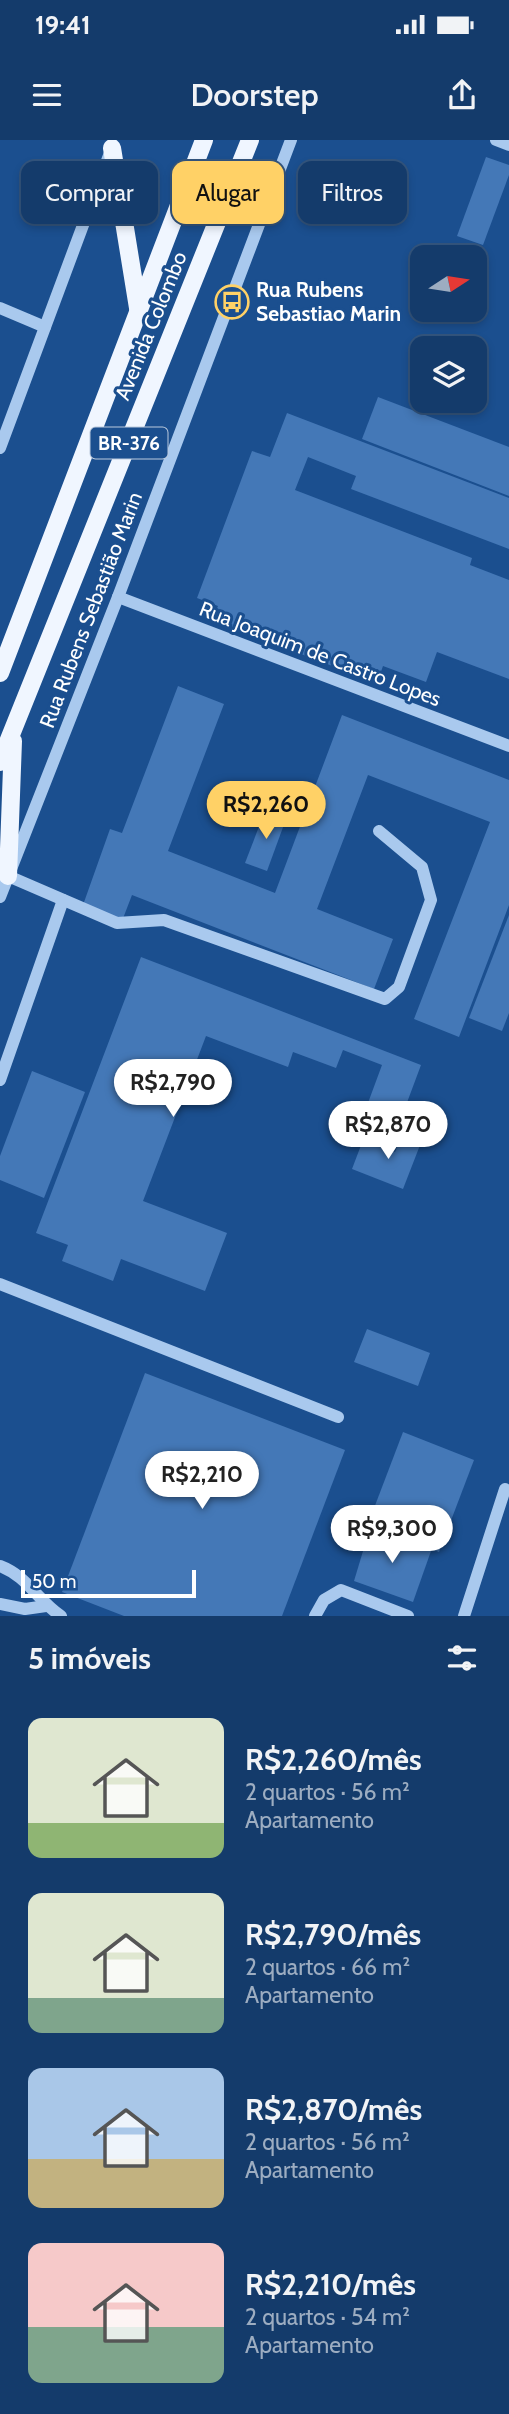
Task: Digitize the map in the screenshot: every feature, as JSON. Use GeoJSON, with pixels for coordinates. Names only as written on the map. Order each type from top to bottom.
{"type":"FeatureCollection","features":[{"type":"Feature","properties":{"kind":"main road","name":"Avenida Colombo"},"geometry":{"type":"LineString","coordinates":[[0,762],[251,140]]}},
{"type":"Feature","properties":{"kind":"main road","name":"Avenida Colombo"},"geometry":{"type":"LineString","coordinates":[[0,673],[140,315],[203,141]]}},
{"type":"Feature","properties":{"kind":"main road"},"geometry":{"type":"LineString","coordinates":[[113,144],[140,315]]}},
{"type":"Feature","properties":{"kind":"main road"},"geometry":{"type":"LineString","coordinates":[[8,876],[14,724]]}},
{"type":"Feature","properties":{"kind":"street","name":"Rua Rubens Sebastião Marin"},"geometry":{"type":"LineString","coordinates":[[0,897],[118,597],[291,140]]}},
{"type":"Feature","properties":{"kind":"street"},"geometry":{"type":"LineString","coordinates":[[496,140],[509,145]]}},
{"type":"Feature","properties":{"kind":"street"},"geometry":{"type":"LineString","coordinates":[[0,448],[113,144]]}},
{"type":"Feature","properties":{"kind":"street"},"geometry":{"type":"LineString","coordinates":[[0,308],[45,327]]}},
{"type":"Feature","properties":{"kind":"street","name":"Rua Joaquim de Castro Lopes"},"geometry":{"type":"LineString","coordinates":[[118,597],[509,746]]}},
{"type":"Feature","properties":{"kind":"street"},"geometry":{"type":"LineString","coordinates":[[8,876],[117,923],[164,920],[386,999],[399,987],[431,900],[422,867],[379,831]]}},
{"type":"Feature","properties":{"kind":"street"},"geometry":{"type":"LineString","coordinates":[[0,1080],[63,900]]}},
{"type":"Feature","properties":{"kind":"street"},"geometry":{"type":"LineString","coordinates":[[0,1284],[338,1417]]}},
{"type":"Feature","properties":{"kind":"street"},"geometry":{"type":"LineString","coordinates":[[464,1616],[506,1489]]}},
{"type":"Feature","properties":{"kind":"street"},"geometry":{"type":"LineString","coordinates":[[0,1566],[20,1575],[46,1606],[61,1616]]}},
{"type":"Feature","properties":{"kind":"street"},"geometry":{"type":"LineString","coordinates":[[315,1616],[324,1600],[341,1590],[408,1616]]}},
{"type":"Feature","properties":{"kind":"street"},"geometry":{"type":"LineString","coordinates":[[0,1604],[25,1609],[46,1606]]}},
{"type":"Feature","properties":{"kind":"building"},"geometry":{"type":"Polygon","coordinates":[[[486,157],[509,165],[509,175],[483,245],[457,236],[486,157]]]}},
{"type":"Feature","properties":{"kind":"building"},"geometry":{"type":"Polygon","coordinates":[[[378,397],[410,409],[410,413],[420,413],[509,447],[509,496],[362,439],[378,397]]]}},
{"type":"Feature","properties":{"kind":"building"},"geometry":{"type":"Polygon","coordinates":[[[287,413],[509,498],[509,549],[351,489],[356,476],[308,457],[295,490],[472,558],[470,565],[509,580],[509,679],[437,652],[426,682],[383,666],[377,683],[212,620],[218,606],[197,598],[252,451],[270,457],[287,413]]]}},
{"type":"Feature","properties":{"kind":"building"},"geometry":{"type":"Polygon","coordinates":[[[178,686],[224,704],[168,851],[275,893],[342,715],[509,780],[509,905],[459,1037],[414,1019],[490,822],[368,775],[317,909],[393,939],[374,989],[132,895],[122,921],[83,905],[110,829],[122,833],[178,686]]]}},
{"type":"Feature","properties":{"kind":"building"},"geometry":{"type":"Polygon","coordinates":[[[265,811],[286,819],[267,871],[245,863],[265,811]]]}},
{"type":"Feature","properties":{"kind":"building"},"geometry":{"type":"Polygon","coordinates":[[[509,915],[509,1013],[502,1031],[469,1018],[509,915]]]}},
{"type":"Feature","properties":{"kind":"building"},"geometry":{"type":"Polygon","coordinates":[[[141,957],[421,1065],[399,1124],[365,1111],[382,1065],[343,1050],[336,1068],[293,1052],[288,1067],[206,1036],[143,1201],[227,1233],[205,1291],[121,1259],[113,1281],[62,1261],[68,1245],[36,1233],[141,957]]]}},
{"type":"Feature","properties":{"kind":"building"},"geometry":{"type":"Polygon","coordinates":[[[32,1071],[85,1092],[44,1198],[0,1180],[0,1156],[32,1071]]]}},
{"type":"Feature","properties":{"kind":"building"},"geometry":{"type":"Polygon","coordinates":[[[403,1132],[422,1140],[403,1189],[352,1169],[363,1140],[395,1152],[403,1132]]]}},
{"type":"Feature","properties":{"kind":"building"},"geometry":{"type":"Polygon","coordinates":[[[367,1329],[430,1353],[418,1386],[354,1362],[367,1329]]]}},
{"type":"Feature","properties":{"kind":"building"},"geometry":{"type":"Polygon","coordinates":[[[145,1373],[345,1450],[282,1616],[124,1616],[62,1592],[145,1373]]]}},
{"type":"Feature","properties":{"kind":"building"},"geometry":{"type":"Polygon","coordinates":[[[403,1432],[474,1460],[439,1552],[368,1524],[403,1432]]]}},
{"type":"Feature","properties":{"kind":"building"},"geometry":{"type":"Polygon","coordinates":[[[370,1528],[431,1551],[413,1602],[354,1581],[370,1528]]]}},
{"type":"Feature","properties":{"kind":"place","name":"Rua Rubens Sebastiao Marin"},"geometry":{"type":"Point","coordinates":[232,302]}}]}
